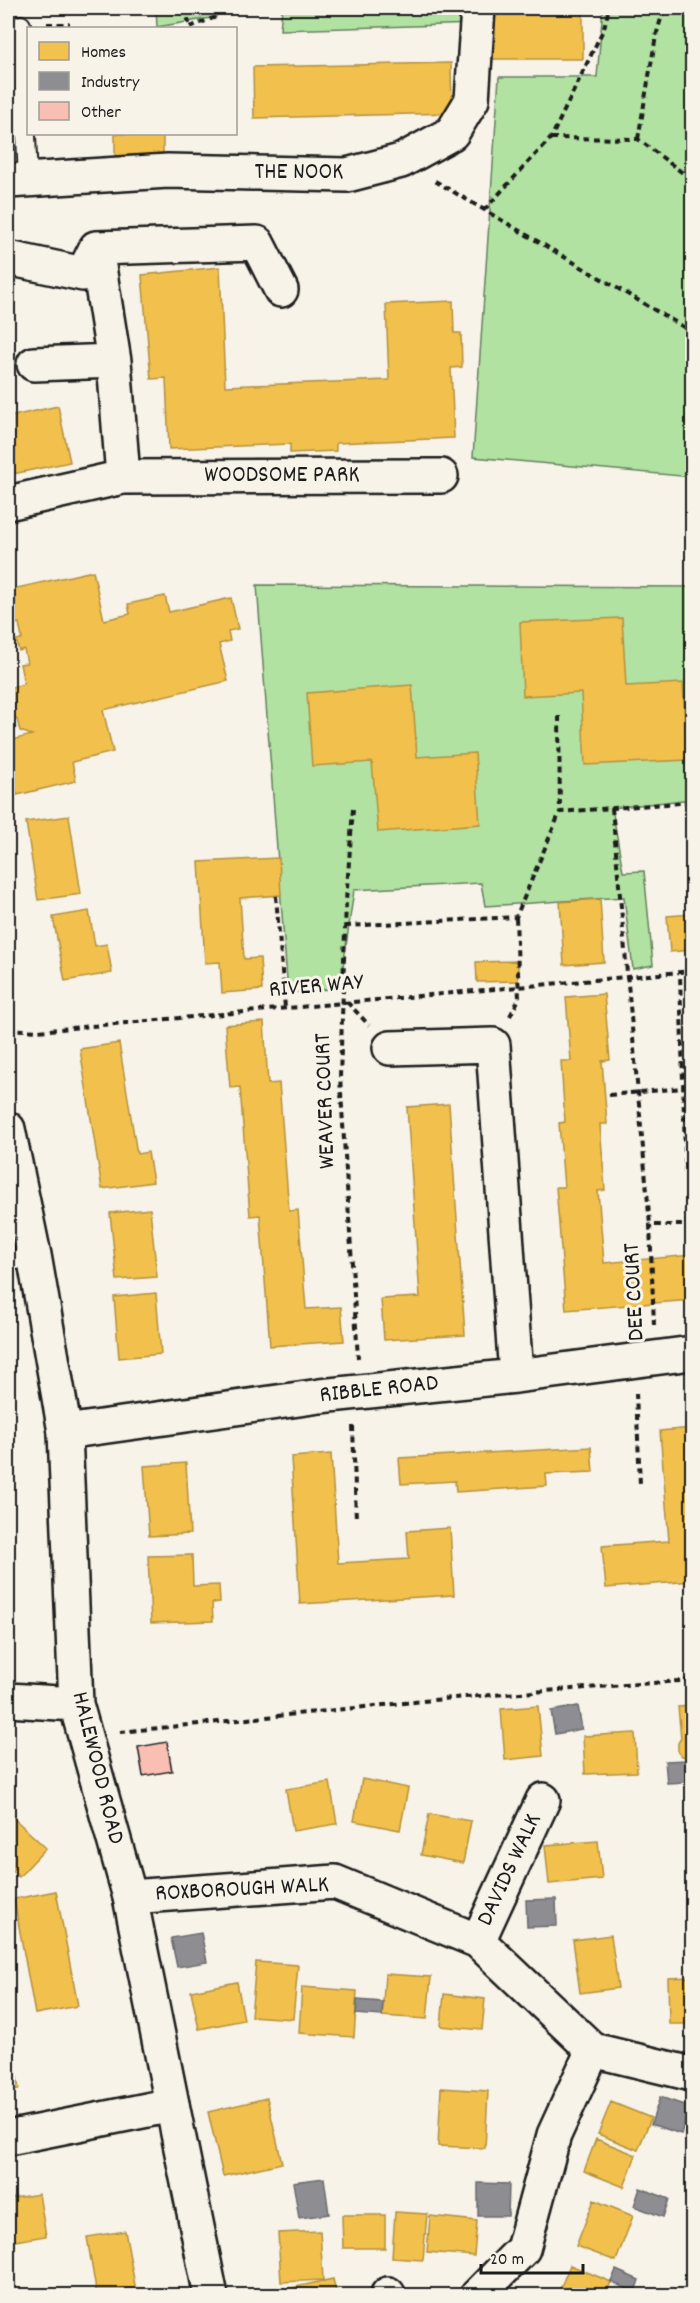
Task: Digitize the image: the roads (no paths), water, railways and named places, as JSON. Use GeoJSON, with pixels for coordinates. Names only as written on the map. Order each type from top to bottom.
{"type":"FeatureCollection","features":[{"type":"Feature","properties":{"kind":"street","name":"THE NOOK"},"geometry":{"type":"LineString","coordinates":[[18,180],[168,171],[347,175],[401,161],[452,133],[472,100],[478,8]]}},
{"type":"Feature","properties":{"kind":"street"},"geometry":{"type":"LineString","coordinates":[[96,248],[257,243],[281,290]]}},
{"type":"Feature","properties":{"kind":"street"},"geometry":{"type":"LineString","coordinates":[[8,258],[83,274],[96,248]]}},
{"type":"Feature","properties":{"kind":"street"},"geometry":{"type":"LineString","coordinates":[[96,248],[114,362],[123,477]]}},
{"type":"Feature","properties":{"kind":"street"},"geometry":{"type":"LineString","coordinates":[[34,364],[114,362]]}},
{"type":"Feature","properties":{"kind":"street","name":"WOODSOME PARK"},"geometry":{"type":"LineString","coordinates":[[8,503],[123,477],[441,476]]}},
{"type":"Feature","properties":{"kind":"street"},"geometry":{"type":"LineString","coordinates":[[390,1048],[493,1045],[516,1376]]}},
{"type":"Feature","properties":{"kind":"street","name":"HALEWOOD ROAD"},"geometry":{"type":"LineString","coordinates":[[8,1129],[21,1258],[65,1432],[76,1704],[130,1897],[211,2295]]}},
{"type":"Feature","properties":{"kind":"street","name":"RIBBLE ROAD"},"geometry":{"type":"LineString","coordinates":[[65,1432],[356,1392],[516,1376],[693,1353]]}},
{"type":"Feature","properties":{"kind":"street"},"geometry":{"type":"LineString","coordinates":[[8,1700],[76,1704]]}},
{"type":"Feature","properties":{"kind":"street","name":"DAVIDS WALK"},"geometry":{"type":"LineString","coordinates":[[478,1941],[543,1800]]}},
{"type":"Feature","properties":{"kind":"street","name":"ROXBOROUGH WALK"},"geometry":{"type":"LineString","coordinates":[[130,1897],[335,1882],[478,1941],[593,2050],[693,2074]]}},
{"type":"Feature","properties":{"kind":"street"},"geometry":{"type":"LineString","coordinates":[[477,2295],[523,2249],[554,2135],[593,2050]]}},
{"type":"Feature","properties":{"kind":"street"},"geometry":{"type":"LineString","coordinates":[[8,2138],[172,2105]]}},
{"type":"Feature","properties":{"kind":"lane"},"geometry":{"type":"LineString","coordinates":[[18,180],[21,25]]}}]}
